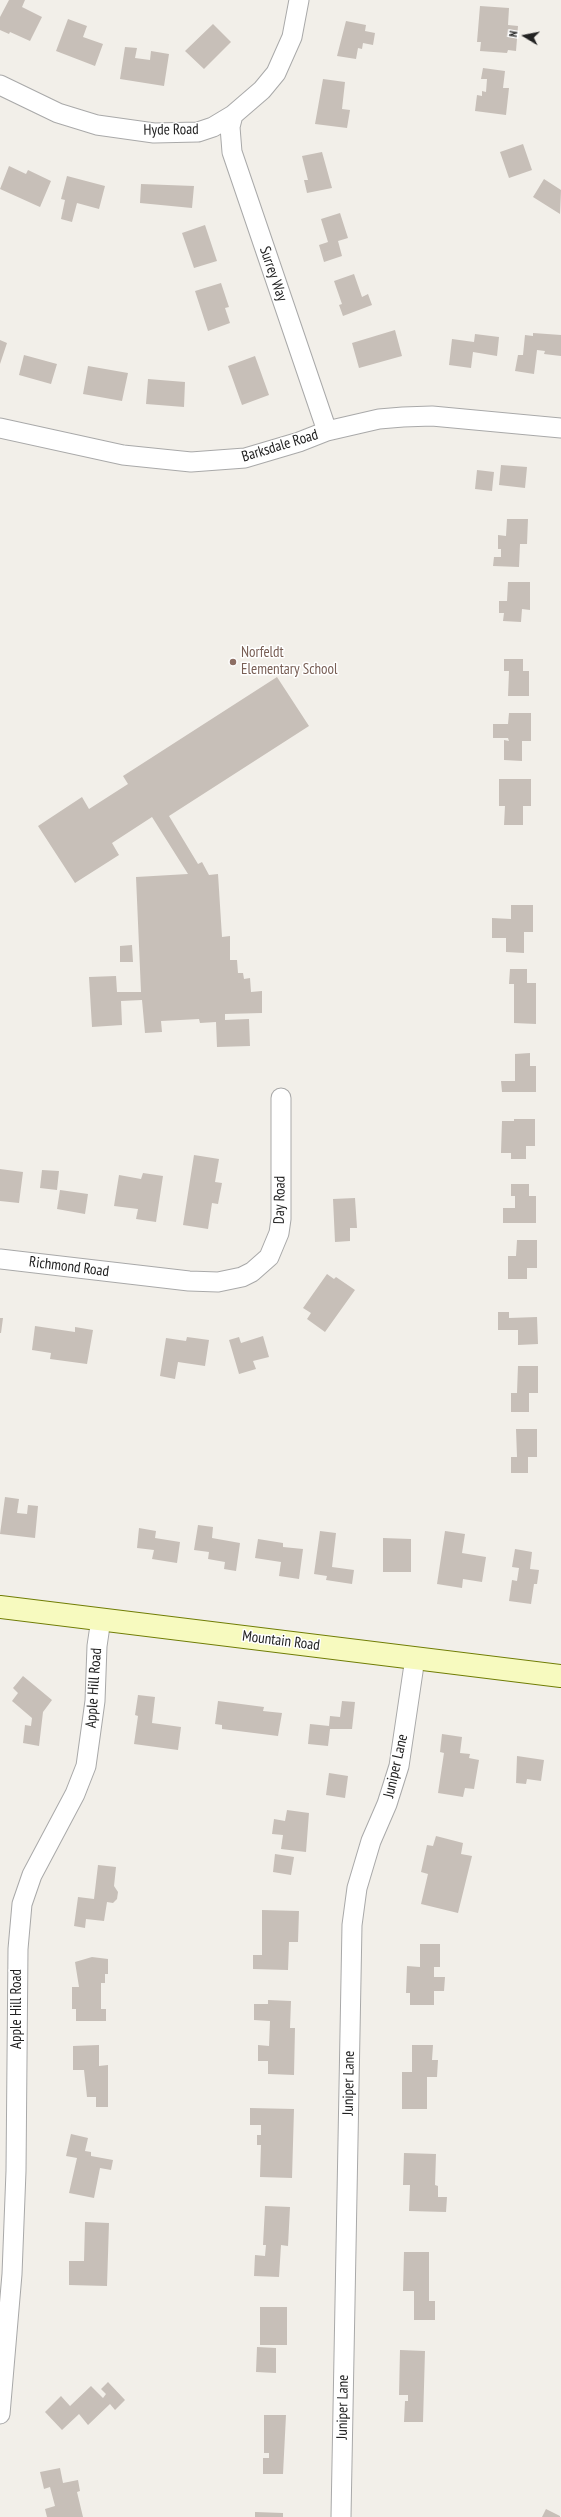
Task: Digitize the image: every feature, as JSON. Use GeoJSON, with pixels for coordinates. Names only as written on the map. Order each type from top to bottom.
{"type":"FeatureCollection","features":[{"type":"Feature","properties":{"kind":"main road","name":"Mountain Road"},"geometry":{"type":"LineString","coordinates":[[0,1607],[561,1676]]}},
{"type":"Feature","properties":{"kind":"street","name":"Hyde Road"},"geometry":{"type":"LineString","coordinates":[[0,85],[58,113],[96,125],[154,133],[198,132],[213,127],[233,115],[262,90],[276,73],[292,37],[299,0]]}},
{"type":"Feature","properties":{"kind":"street","name":"Surrey Way"},"geometry":{"type":"LineString","coordinates":[[233,115],[230,127],[232,152],[327,431]]}},
{"type":"Feature","properties":{"kind":"street","name":"Barksdale Road"},"geometry":{"type":"LineString","coordinates":[[0,428],[123,455],[191,462],[245,458],[299,442],[327,431],[379,419],[432,416],[561,428]]}},
{"type":"Feature","properties":{"kind":"street","name":"Day Road"},"geometry":{"type":"LineString","coordinates":[[138,1276],[218,1282],[242,1277],[260,1266],[269,1257],[277,1239],[281,1219],[281,1098]]}},
{"type":"Feature","properties":{"kind":"street","name":"Richmond Road"},"geometry":{"type":"LineString","coordinates":[[0,1259],[138,1276]]}},
{"type":"Feature","properties":{"kind":"street","name":"Apple Hill Road"},"geometry":{"type":"LineString","coordinates":[[0,2414],[12,2274],[16,2171],[18,1950],[22,1904],[32,1875],[75,1794],[86,1766],[94,1708],[97,1646],[101,1619]]}},
{"type":"Feature","properties":{"kind":"street","name":"Juniper Lane"},"geometry":{"type":"LineString","coordinates":[[341,2517],[352,1925],[357,1888],[371,1841],[387,1804],[399,1766],[415,1658]]}},
{"type":"Feature","properties":{"kind":"building"},"geometry":{"type":"Polygon","coordinates":[[[9,0],[25,0],[22,7],[42,17],[30,41],[10,32],[9,34],[0,30],[0,17],[9,0]]]}},
{"type":"Feature","properties":{"kind":"building"},"geometry":{"type":"Polygon","coordinates":[[[480,6],[509,8],[508,25],[518,26],[516,51],[508,50],[507,53],[480,51],[481,42],[477,42],[480,6]]]}},
{"type":"Feature","properties":{"kind":"building"},"geometry":{"type":"Polygon","coordinates":[[[68,19],[87,26],[83,37],[103,44],[95,66],[56,51],[68,19]]]}},
{"type":"Feature","properties":{"kind":"building"},"geometry":{"type":"Polygon","coordinates":[[[346,21],[366,25],[365,31],[375,33],[373,45],[363,43],[362,49],[358,48],[356,59],[337,56],[346,21]]]}},
{"type":"Feature","properties":{"kind":"building"},"geometry":{"type":"Polygon","coordinates":[[[213,24],[231,42],[204,69],[185,51],[213,24]]]}},
{"type":"Feature","properties":{"kind":"building"},"geometry":{"type":"Polygon","coordinates":[[[125,47],[137,48],[135,58],[150,60],[151,51],[169,54],[164,86],[120,79],[125,47]]]}},
{"type":"Feature","properties":{"kind":"building"},"geometry":{"type":"Polygon","coordinates":[[[483,68],[505,71],[503,88],[509,88],[506,115],[475,111],[477,95],[482,96],[482,91],[486,92],[487,79],[481,79],[483,68]]]}},
{"type":"Feature","properties":{"kind":"building"},"geometry":{"type":"Polygon","coordinates":[[[323,79],[345,82],[342,109],[350,110],[347,128],[315,124],[323,79]]]}},
{"type":"Feature","properties":{"kind":"building"},"geometry":{"type":"Polygon","coordinates":[[[523,144],[532,170],[509,178],[500,152],[523,144]]]}},
{"type":"Feature","properties":{"kind":"building"},"geometry":{"type":"Polygon","coordinates":[[[322,152],[332,188],[307,193],[304,180],[308,180],[302,156],[322,152]]]}},
{"type":"Feature","properties":{"kind":"building"},"geometry":{"type":"Polygon","coordinates":[[[9,166],[26,174],[28,170],[51,181],[40,207],[0,189],[9,166]]]}},
{"type":"Feature","properties":{"kind":"building"},"geometry":{"type":"Polygon","coordinates":[[[67,176],[105,186],[99,209],[77,203],[72,222],[61,219],[65,200],[61,199],[67,176]]]}},
{"type":"Feature","properties":{"kind":"building"},"geometry":{"type":"Polygon","coordinates":[[[544,179],[561,190],[560,214],[533,197],[544,179]]]}},
{"type":"Feature","properties":{"kind":"building"},"geometry":{"type":"Polygon","coordinates":[[[141,184],[194,186],[192,208],[140,203],[141,184]]]}},
{"type":"Feature","properties":{"kind":"building"},"geometry":{"type":"Polygon","coordinates":[[[340,213],[348,238],[338,241],[342,256],[324,262],[319,245],[328,242],[321,219],[340,213]]]}},
{"type":"Feature","properties":{"kind":"building"},"geometry":{"type":"Polygon","coordinates":[[[205,225],[217,261],[194,268],[182,233],[205,225]]]}},
{"type":"Feature","properties":{"kind":"building"},"geometry":{"type":"Polygon","coordinates":[[[354,274],[362,297],[368,294],[372,305],[343,316],[339,305],[342,304],[334,281],[354,274]]]}},
{"type":"Feature","properties":{"kind":"building"},"geometry":{"type":"Polygon","coordinates":[[[221,283],[229,307],[225,308],[230,323],[208,331],[195,291],[221,283]]]}},
{"type":"Feature","properties":{"kind":"building"},"geometry":{"type":"Polygon","coordinates":[[[395,330],[402,356],[359,368],[352,343],[395,330]]]}},
{"type":"Feature","properties":{"kind":"building"},"geometry":{"type":"Polygon","coordinates":[[[533,333],[561,335],[561,356],[544,354],[545,351],[537,350],[534,374],[515,371],[518,355],[523,355],[525,335],[533,336],[533,333]]]}},
{"type":"Feature","properties":{"kind":"building"},"geometry":{"type":"Polygon","coordinates":[[[475,334],[499,337],[497,356],[473,352],[471,368],[449,365],[452,339],[474,342],[475,334]]]}},
{"type":"Feature","properties":{"kind":"building"},"geometry":{"type":"Polygon","coordinates":[[[0,340],[7,343],[0,364],[0,340]]]}},
{"type":"Feature","properties":{"kind":"building"},"geometry":{"type":"Polygon","coordinates":[[[24,355],[57,364],[51,384],[19,375],[24,355]]]}},
{"type":"Feature","properties":{"kind":"building"},"geometry":{"type":"Polygon","coordinates":[[[255,356],[269,395],[242,405],[228,366],[255,356]]]}},
{"type":"Feature","properties":{"kind":"building"},"geometry":{"type":"Polygon","coordinates":[[[88,366],[128,373],[122,401],[83,394],[88,366]]]}},
{"type":"Feature","properties":{"kind":"building"},"geometry":{"type":"Polygon","coordinates":[[[148,379],[185,382],[184,407],[146,404],[148,379]]]}},
{"type":"Feature","properties":{"kind":"building"},"geometry":{"type":"Polygon","coordinates":[[[501,465],[527,467],[525,488],[499,485],[501,465]]]}},
{"type":"Feature","properties":{"kind":"building"},"geometry":{"type":"Polygon","coordinates":[[[477,470],[494,472],[492,491],[475,489],[477,470]]]}},
{"type":"Feature","properties":{"kind":"building"},"geometry":{"type":"Polygon","coordinates":[[[507,519],[528,519],[527,544],[520,544],[519,567],[493,566],[494,557],[501,557],[501,549],[498,549],[498,535],[506,536],[507,519]]]}},
{"type":"Feature","properties":{"kind":"building"},"geometry":{"type":"Polygon","coordinates":[[[508,582],[530,582],[530,610],[522,609],[521,622],[503,621],[504,613],[499,613],[499,601],[507,601],[508,582]]]}},
{"type":"Feature","properties":{"kind":"building"},"geometry":{"type":"Polygon","coordinates":[[[504,659],[523,659],[523,671],[529,671],[529,696],[508,696],[509,671],[504,671],[504,659]]]}},
{"type":"Feature","properties":{"kind":"building"},"geometry":{"type":"Polygon","coordinates":[[[277,677],[309,726],[169,816],[198,864],[202,862],[209,875],[218,874],[222,937],[230,936],[230,960],[237,960],[238,973],[243,973],[244,979],[250,978],[251,992],[262,991],[262,1013],[225,1014],[225,1020],[249,1019],[250,1046],[217,1047],[216,1022],[200,1023],[199,1019],[161,1021],[162,1032],[145,1033],[142,1000],[121,1001],[122,1025],[92,1027],[89,977],[116,976],[117,992],[141,992],[136,877],[188,874],[152,817],[112,843],[119,855],[75,883],[38,826],[82,797],[89,809],[128,784],[123,776],[277,677]]]}},
{"type":"Feature","properties":{"kind":"building"},"geometry":{"type":"Polygon","coordinates":[[[509,713],[531,713],[531,741],[522,741],[522,761],[504,760],[504,740],[509,741],[508,738],[493,738],[493,724],[508,724],[509,713]]]}},
{"type":"Feature","properties":{"kind":"building"},"geometry":{"type":"Polygon","coordinates":[[[499,779],[531,779],[531,806],[523,806],[523,825],[504,825],[505,806],[499,806],[499,779]]]}},
{"type":"Feature","properties":{"kind":"building"},"geometry":{"type":"Polygon","coordinates":[[[511,905],[533,905],[533,932],[524,932],[524,953],[506,952],[506,938],[492,938],[492,918],[511,919],[511,905]]]}},
{"type":"Feature","properties":{"kind":"building"},"geometry":{"type":"Polygon","coordinates":[[[132,945],[133,962],[120,962],[120,946],[132,945]]]}},
{"type":"Feature","properties":{"kind":"building"},"geometry":{"type":"Polygon","coordinates":[[[510,969],[527,969],[527,983],[536,983],[536,1024],[514,1023],[514,984],[509,984],[510,969]]]}},
{"type":"Feature","properties":{"kind":"building"},"geometry":{"type":"Polygon","coordinates":[[[530,1053],[530,1066],[536,1066],[536,1092],[502,1092],[501,1081],[515,1081],[515,1054],[530,1053]]]}},
{"type":"Feature","properties":{"kind":"building"},"geometry":{"type":"Polygon","coordinates":[[[514,1119],[535,1119],[535,1146],[526,1146],[526,1159],[511,1159],[511,1153],[501,1153],[502,1121],[514,1121],[514,1119]]]}},
{"type":"Feature","properties":{"kind":"building"},"geometry":{"type":"Polygon","coordinates":[[[194,1155],[219,1159],[215,1182],[222,1183],[218,1204],[212,1203],[208,1229],[183,1225],[194,1155]]]}},
{"type":"Feature","properties":{"kind":"building"},"geometry":{"type":"Polygon","coordinates":[[[0,1169],[23,1172],[19,1203],[0,1201],[0,1169]]]}},
{"type":"Feature","properties":{"kind":"building"},"geometry":{"type":"Polygon","coordinates":[[[42,1170],[59,1171],[57,1190],[40,1188],[42,1170]]]}},
{"type":"Feature","properties":{"kind":"building"},"geometry":{"type":"Polygon","coordinates":[[[143,1173],[163,1176],[156,1222],[136,1219],[138,1209],[114,1206],[119,1175],[141,1179],[143,1173]]]}},
{"type":"Feature","properties":{"kind":"building"},"geometry":{"type":"Polygon","coordinates":[[[511,1184],[529,1184],[529,1196],[536,1196],[536,1223],[503,1223],[503,1208],[515,1208],[515,1196],[511,1196],[511,1184]]]}},
{"type":"Feature","properties":{"kind":"building"},"geometry":{"type":"Polygon","coordinates":[[[60,1190],[88,1194],[85,1214],[57,1209],[60,1190]]]}},
{"type":"Feature","properties":{"kind":"building"},"geometry":{"type":"Polygon","coordinates":[[[355,1198],[357,1228],[350,1228],[350,1241],[335,1242],[333,1199],[355,1198]]]}},
{"type":"Feature","properties":{"kind":"building"},"geometry":{"type":"Polygon","coordinates":[[[517,1240],[537,1240],[537,1268],[527,1268],[527,1279],[508,1279],[508,1256],[516,1256],[517,1240]]]}},
{"type":"Feature","properties":{"kind":"building"},"geometry":{"type":"Polygon","coordinates":[[[327,1274],[334,1279],[336,1277],[355,1290],[325,1332],[307,1319],[311,1313],[303,1308],[327,1274]]]}},
{"type":"Feature","properties":{"kind":"building"},"geometry":{"type":"Polygon","coordinates":[[[498,1312],[509,1312],[509,1318],[537,1317],[538,1344],[518,1345],[518,1330],[498,1330],[498,1312]]]}},
{"type":"Feature","properties":{"kind":"building"},"geometry":{"type":"Polygon","coordinates":[[[0,1318],[3,1318],[1,1333],[0,1333],[0,1318]]]}},
{"type":"Feature","properties":{"kind":"building"},"geometry":{"type":"Polygon","coordinates":[[[35,1326],[75,1332],[75,1327],[93,1330],[87,1364],[50,1359],[51,1353],[32,1350],[35,1326]]]}},
{"type":"Feature","properties":{"kind":"building"},"geometry":{"type":"Polygon","coordinates":[[[263,1336],[269,1357],[253,1361],[256,1369],[239,1374],[229,1340],[239,1337],[241,1343],[263,1336]]]}},
{"type":"Feature","properties":{"kind":"building"},"geometry":{"type":"Polygon","coordinates":[[[187,1337],[209,1340],[205,1366],[178,1362],[175,1379],[160,1376],[166,1338],[186,1341],[187,1337]]]}},
{"type":"Feature","properties":{"kind":"building"},"geometry":{"type":"Polygon","coordinates":[[[518,1366],[538,1366],[538,1393],[529,1393],[529,1412],[511,1412],[511,1393],[517,1393],[518,1366]]]}},
{"type":"Feature","properties":{"kind":"building"},"geometry":{"type":"Polygon","coordinates":[[[516,1429],[537,1429],[537,1457],[528,1457],[528,1473],[511,1473],[511,1457],[517,1457],[516,1429]]]}},
{"type":"Feature","properties":{"kind":"building"},"geometry":{"type":"Polygon","coordinates":[[[5,1497],[19,1499],[17,1513],[27,1514],[28,1505],[38,1506],[35,1538],[0,1534],[5,1497]]]}},
{"type":"Feature","properties":{"kind":"building"},"geometry":{"type":"Polygon","coordinates":[[[198,1525],[213,1527],[212,1538],[240,1543],[236,1571],[224,1569],[225,1562],[208,1559],[209,1552],[194,1550],[198,1525]]]}},
{"type":"Feature","properties":{"kind":"building"},"geometry":{"type":"Polygon","coordinates":[[[139,1528],[156,1531],[155,1538],[180,1542],[177,1563],[152,1559],[154,1550],[137,1548],[139,1528]]]}},
{"type":"Feature","properties":{"kind":"building"},"geometry":{"type":"Polygon","coordinates":[[[320,1531],[336,1533],[332,1567],[354,1570],[352,1584],[326,1580],[327,1576],[314,1574],[320,1531]]]}},
{"type":"Feature","properties":{"kind":"building"},"geometry":{"type":"Polygon","coordinates":[[[445,1531],[465,1534],[462,1553],[486,1557],[482,1582],[463,1579],[462,1588],[437,1584],[445,1531]]]}},
{"type":"Feature","properties":{"kind":"building"},"geometry":{"type":"Polygon","coordinates":[[[383,1538],[411,1539],[411,1572],[383,1572],[383,1538]]]}},
{"type":"Feature","properties":{"kind":"building"},"geometry":{"type":"Polygon","coordinates":[[[258,1539],[283,1543],[283,1547],[303,1549],[299,1579],[279,1576],[281,1562],[255,1558],[258,1539]]]}},
{"type":"Feature","properties":{"kind":"building"},"geometry":{"type":"Polygon","coordinates":[[[515,1549],[532,1552],[530,1569],[539,1570],[537,1584],[534,1584],[531,1604],[509,1601],[512,1580],[517,1581],[519,1568],[512,1567],[515,1549]]]}},
{"type":"Feature","properties":{"kind":"building"},"geometry":{"type":"Polygon","coordinates":[[[23,1676],[52,1700],[43,1712],[39,1746],[23,1743],[25,1725],[31,1726],[32,1718],[12,1701],[18,1693],[13,1688],[23,1676]]]}},
{"type":"Feature","properties":{"kind":"building"},"geometry":{"type":"Polygon","coordinates":[[[138,1695],[155,1697],[152,1723],[181,1727],[178,1750],[134,1744],[138,1716],[135,1715],[138,1695]]]}},
{"type":"Feature","properties":{"kind":"building"},"geometry":{"type":"Polygon","coordinates":[[[218,1701],[264,1707],[263,1711],[282,1713],[278,1736],[222,1729],[222,1725],[215,1724],[218,1701]]]}},
{"type":"Feature","properties":{"kind":"building"},"geometry":{"type":"Polygon","coordinates":[[[342,1701],[355,1702],[352,1729],[330,1729],[328,1746],[308,1744],[310,1724],[329,1726],[330,1716],[340,1717],[342,1701]]]}},
{"type":"Feature","properties":{"kind":"building"},"geometry":{"type":"Polygon","coordinates":[[[442,1734],[462,1737],[460,1753],[470,1754],[469,1758],[479,1760],[474,1789],[465,1788],[463,1797],[438,1793],[444,1753],[440,1752],[442,1734]]]}},
{"type":"Feature","properties":{"kind":"building"},"geometry":{"type":"Polygon","coordinates":[[[517,1756],[544,1760],[541,1781],[527,1779],[526,1784],[516,1783],[517,1756]]]}},
{"type":"Feature","properties":{"kind":"building"},"geometry":{"type":"Polygon","coordinates":[[[329,1773],[348,1776],[345,1798],[326,1795],[329,1773]]]}},
{"type":"Feature","properties":{"kind":"building"},"geometry":{"type":"Polygon","coordinates":[[[287,1810],[309,1813],[306,1852],[281,1849],[283,1835],[272,1834],[274,1819],[285,1821],[287,1810]]]}},
{"type":"Feature","properties":{"kind":"building"},"geometry":{"type":"Polygon","coordinates":[[[436,1836],[463,1843],[461,1854],[472,1856],[458,1913],[421,1904],[428,1874],[421,1872],[427,1845],[433,1846],[436,1836]]]}},
{"type":"Feature","properties":{"kind":"building"},"geometry":{"type":"Polygon","coordinates":[[[275,1854],[294,1857],[291,1875],[273,1872],[275,1854]]]}},
{"type":"Feature","properties":{"kind":"building"},"geometry":{"type":"Polygon","coordinates":[[[98,1865],[116,1867],[114,1886],[118,1892],[117,1899],[113,1903],[107,1902],[104,1921],[86,1919],[85,1928],[74,1926],[78,1897],[94,1899],[98,1865]]]}},
{"type":"Feature","properties":{"kind":"building"},"geometry":{"type":"Polygon","coordinates":[[[262,1910],[299,1911],[298,1942],[289,1942],[288,1970],[253,1969],[253,1955],[262,1955],[262,1910]]]}},
{"type":"Feature","properties":{"kind":"building"},"geometry":{"type":"Polygon","coordinates":[[[420,1944],[440,1944],[440,1967],[434,1967],[434,1977],[445,1977],[444,1991],[434,1991],[434,2005],[410,2005],[410,1993],[406,1993],[407,1966],[420,1967],[420,1944]]]}},
{"type":"Feature","properties":{"kind":"building"},"geometry":{"type":"Polygon","coordinates":[[[92,1957],[108,1959],[108,1974],[105,1974],[105,1983],[101,1983],[101,2009],[106,2009],[106,2021],[76,2021],[76,2009],[72,2009],[72,1987],[79,1987],[75,1962],[92,1957]]]}},
{"type":"Feature","properties":{"kind":"building"},"geometry":{"type":"Polygon","coordinates":[[[268,2000],[291,2001],[290,2028],[295,2028],[294,2075],[268,2074],[268,2061],[258,2061],[258,2045],[269,2046],[270,2021],[254,2020],[254,2004],[268,2004],[268,2000]]]}},
{"type":"Feature","properties":{"kind":"building"},"geometry":{"type":"Polygon","coordinates":[[[99,2045],[99,2066],[108,2065],[108,2107],[96,2107],[96,2097],[87,2097],[84,2070],[73,2070],[73,2046],[99,2045]]]}},
{"type":"Feature","properties":{"kind":"building"},"geometry":{"type":"Polygon","coordinates":[[[412,2045],[433,2045],[432,2060],[438,2060],[437,2077],[427,2077],[427,2109],[402,2109],[402,2072],[412,2072],[412,2045]]]}},
{"type":"Feature","properties":{"kind":"building"},"geometry":{"type":"Polygon","coordinates":[[[250,2108],[294,2109],[292,2178],[260,2177],[261,2145],[257,2145],[257,2135],[261,2135],[261,2125],[250,2125],[250,2108]]]}},
{"type":"Feature","properties":{"kind":"building"},"geometry":{"type":"Polygon","coordinates":[[[71,2134],[88,2138],[85,2151],[91,2152],[91,2156],[113,2160],[111,2170],[100,2168],[94,2198],[69,2193],[77,2158],[66,2156],[71,2134]]]}},
{"type":"Feature","properties":{"kind":"building"},"geometry":{"type":"Polygon","coordinates":[[[404,2153],[436,2154],[435,2185],[438,2186],[438,2197],[447,2197],[446,2212],[409,2211],[410,2185],[403,2185],[404,2153]]]}},
{"type":"Feature","properties":{"kind":"building"},"geometry":{"type":"Polygon","coordinates":[[[265,2206],[290,2207],[288,2246],[281,2245],[279,2277],[254,2276],[255,2255],[265,2256],[266,2245],[263,2245],[265,2206]]]}},
{"type":"Feature","properties":{"kind":"building"},"geometry":{"type":"Polygon","coordinates":[[[85,2222],[109,2223],[107,2286],[69,2285],[69,2261],[84,2261],[85,2222]]]}},
{"type":"Feature","properties":{"kind":"building"},"geometry":{"type":"Polygon","coordinates":[[[404,2252],[429,2252],[429,2301],[435,2301],[435,2320],[414,2320],[414,2291],[403,2291],[404,2252]]]}},
{"type":"Feature","properties":{"kind":"building"},"geometry":{"type":"Polygon","coordinates":[[[260,2307],[287,2307],[287,2345],[260,2345],[260,2307]]]}},
{"type":"Feature","properties":{"kind":"building"},"geometry":{"type":"Polygon","coordinates":[[[257,2347],[276,2348],[276,2373],[256,2372],[257,2347]]]}},
{"type":"Feature","properties":{"kind":"building"},"geometry":{"type":"Polygon","coordinates":[[[400,2350],[425,2351],[423,2422],[404,2422],[405,2401],[408,2401],[408,2395],[399,2395],[400,2350]]]}},
{"type":"Feature","properties":{"kind":"building"},"geometry":{"type":"Polygon","coordinates":[[[108,2382],[125,2400],[115,2410],[110,2404],[88,2425],[79,2414],[62,2430],[45,2412],[61,2396],[70,2406],[91,2386],[103,2398],[106,2394],[101,2389],[108,2382]]]}},
{"type":"Feature","properties":{"kind":"building"},"geometry":{"type":"Polygon","coordinates":[[[264,2415],[286,2415],[283,2474],[263,2474],[263,2458],[269,2458],[269,2453],[264,2453],[264,2415]]]}},
{"type":"Feature","properties":{"kind":"building"},"geometry":{"type":"Polygon","coordinates":[[[60,2468],[63,2483],[78,2480],[80,2491],[77,2492],[83,2517],[47,2517],[45,2509],[55,2506],[50,2487],[44,2489],[40,2472],[60,2468]]]}},
{"type":"Feature","properties":{"kind":"building"},"geometry":{"type":"Polygon","coordinates":[[[546,2509],[560,2516],[560,2517],[542,2517],[546,2509]]]}},
{"type":"Feature","properties":{"kind":"building"},"geometry":{"type":"Polygon","coordinates":[[[255,2512],[283,2513],[283,2517],[255,2517],[255,2512]]]}},
{"type":"Feature","properties":{"kind":"place","name":"Norfeldt Elementary School"},"geometry":{"type":"Point","coordinates":[233,662]}}]}
